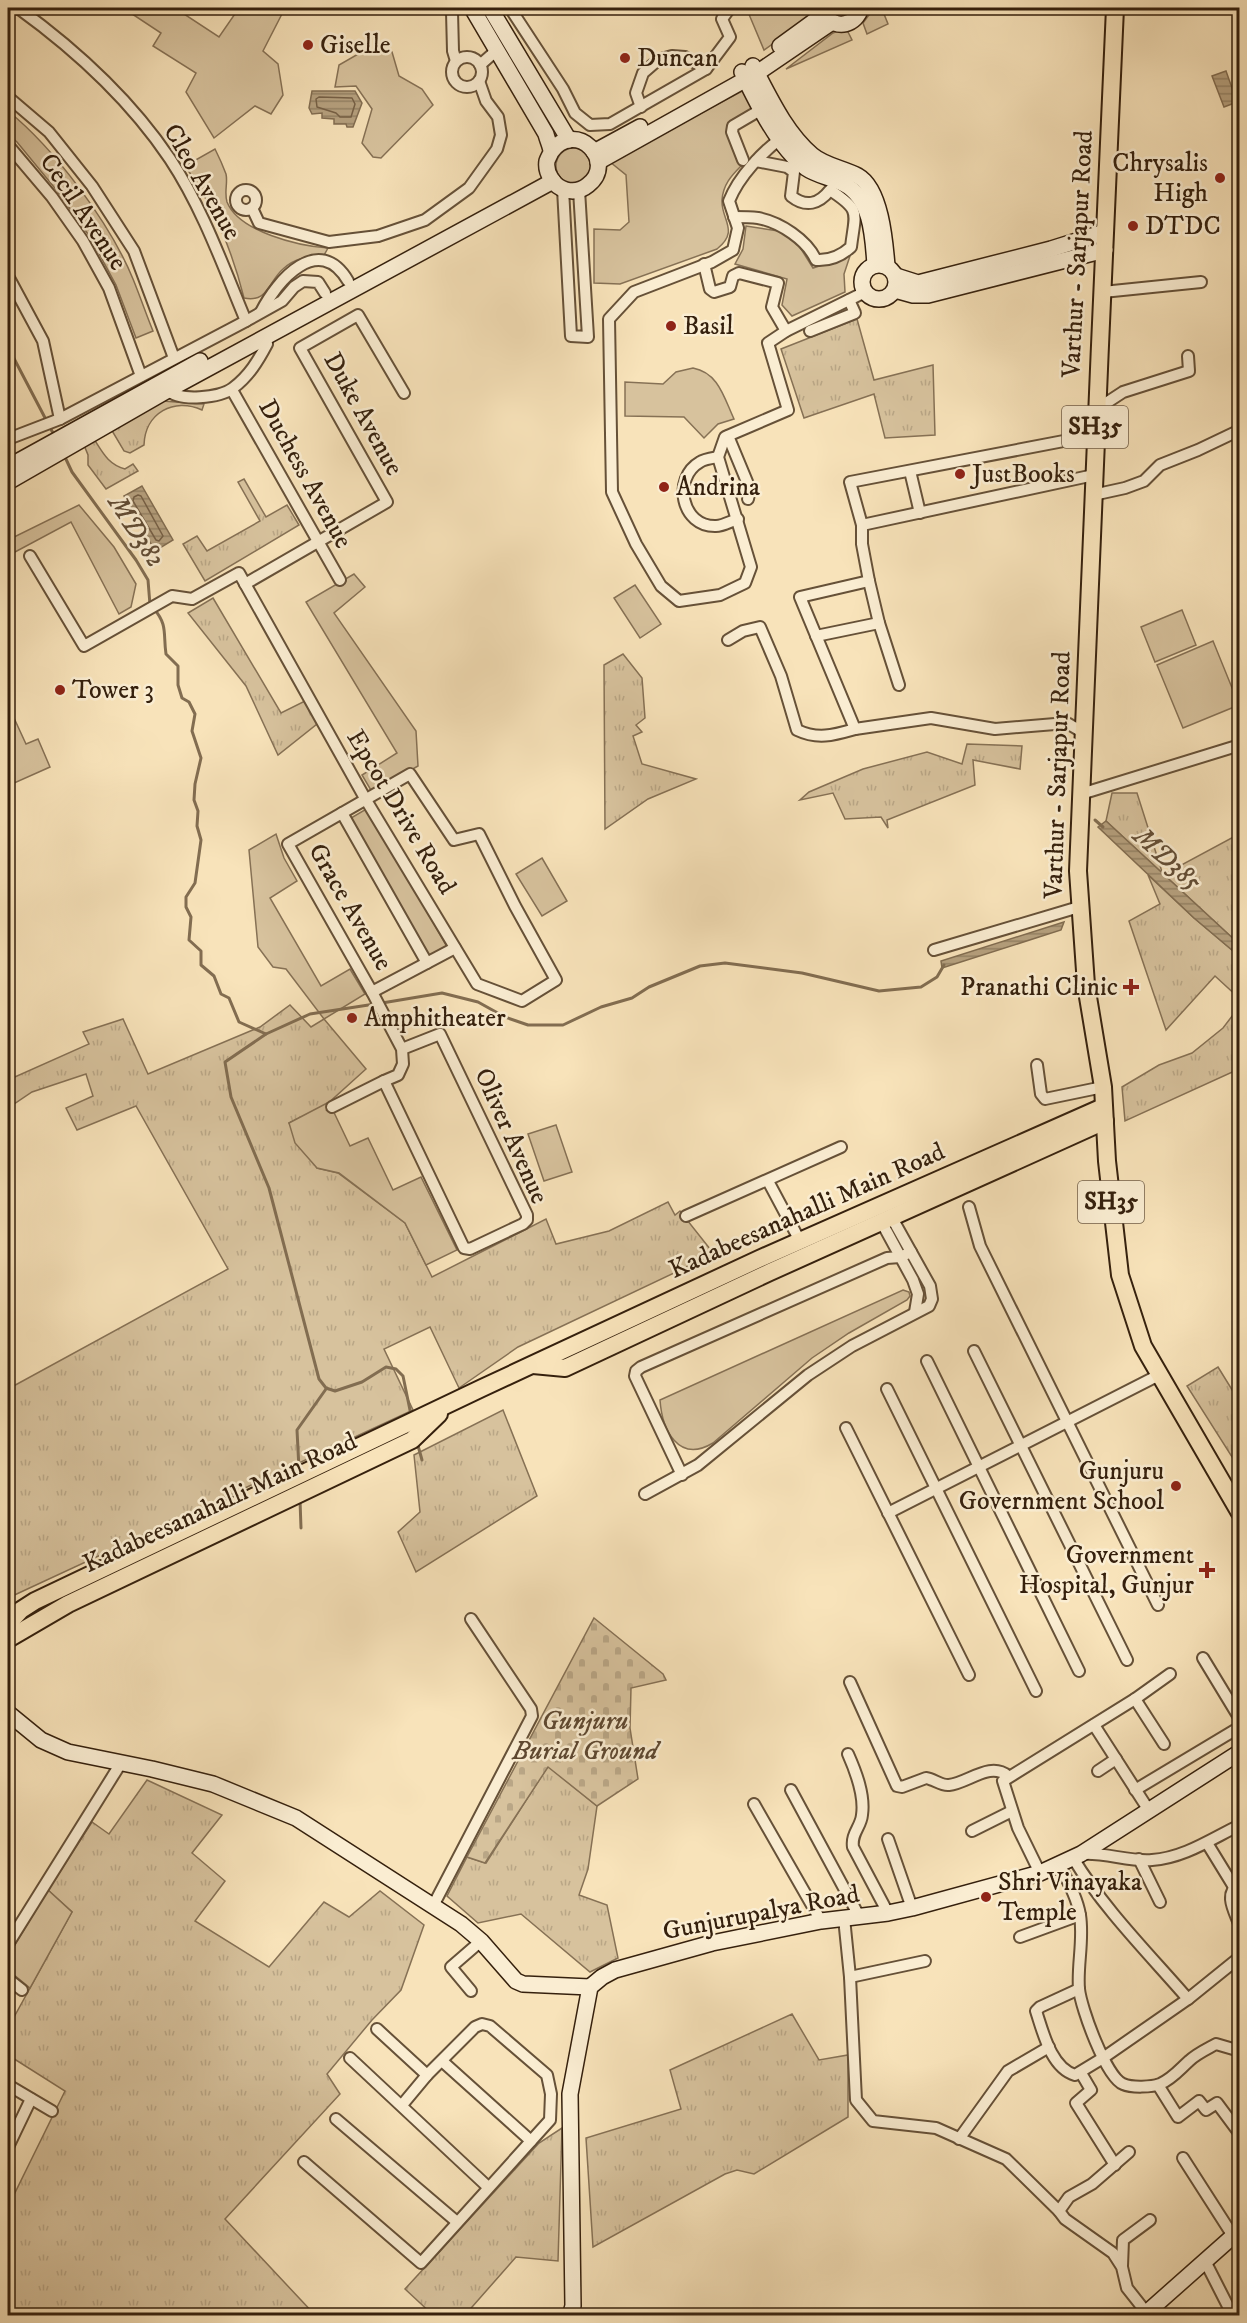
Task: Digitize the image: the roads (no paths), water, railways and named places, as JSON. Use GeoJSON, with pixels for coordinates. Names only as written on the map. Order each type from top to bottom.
{"type":"FeatureCollection","features":[{"type":"Feature","properties":{"kind":"main road","name":"Varthur - Sarjapur Road"},"geometry":{"type":"LineString","coordinates":[[1115,8],[1078,854],[1079,907],[1086,985],[1102,1087],[1112,1221],[1120,1275],[1138,1335],[1239,1513]]}},
{"type":"Feature","properties":{"kind":"main road","name":"Kadabeesanahalli Main Road"},"geometry":{"type":"LineString","coordinates":[[532,1364],[565,1368],[887,1220],[1104,1114]]}},
{"type":"Feature","properties":{"kind":"main road","name":"Kadabeesanahalli Main Road"},"geometry":{"type":"LineString","coordinates":[[8,1624],[21,1610],[35,1601],[532,1364],[800,1241],[1104,1114]]}},
{"type":"Feature","properties":{"kind":"main road","name":"Kadabeesanahalli Main Road"},"geometry":{"type":"LineString","coordinates":[[8,1639],[68,1604],[412,1440],[448,1404]]}},
{"type":"Feature","properties":{"kind":"street","name":"Cleo Avenue"},"geometry":{"type":"LineString","coordinates":[[18,8],[59,37],[123,98],[170,160],[205,222],[257,329]]}},
{"type":"Feature","properties":{"kind":"street"},"geometry":{"type":"LineString","coordinates":[[447,8],[452,12],[453,51],[456,61],[452,73],[458,84],[470,86],[479,81]]}},
{"type":"Feature","properties":{"kind":"street"},"geometry":{"type":"LineString","coordinates":[[510,8],[563,89],[575,113],[590,125],[610,124],[706,69],[730,38],[722,19],[729,8]]}},
{"type":"Feature","properties":{"kind":"street"},"geometry":{"type":"LineString","coordinates":[[596,157],[750,73],[826,15],[849,23],[858,16],[861,8]]}},
{"type":"Feature","properties":{"kind":"street"},"geometry":{"type":"LineString","coordinates":[[483,11],[497,50],[546,134],[551,152]]}},
{"type":"Feature","properties":{"kind":"street"},"geometry":{"type":"LineString","coordinates":[[483,11],[526,69],[569,140]]}},
{"type":"Feature","properties":{"kind":"street"},"geometry":{"type":"LineString","coordinates":[[480,65],[497,50]]}},
{"type":"Feature","properties":{"kind":"street"},"geometry":{"type":"LineString","coordinates":[[641,107],[636,93],[643,73],[658,60],[672,56],[685,57],[706,69]]}},
{"type":"Feature","properties":{"kind":"street"},"geometry":{"type":"LineString","coordinates":[[252,208],[259,222],[329,242],[378,236],[425,220],[470,188],[497,149],[501,135],[498,117],[486,101],[479,81],[480,65],[471,57],[463,57],[456,61]]}},
{"type":"Feature","properties":{"kind":"street"},"geometry":{"type":"LineString","coordinates":[[526,69],[542,58]]}},
{"type":"Feature","properties":{"kind":"street"},"geometry":{"type":"LineString","coordinates":[[750,73],[762,109],[786,135]]}},
{"type":"Feature","properties":{"kind":"street"},"geometry":{"type":"LineString","coordinates":[[750,73],[807,169],[853,189],[862,201],[888,275],[891,296],[883,299],[873,298],[865,292],[862,278],[867,270],[888,275],[918,283],[1053,256],[1105,249]]}},
{"type":"Feature","properties":{"kind":"street"},"geometry":{"type":"LineString","coordinates":[[8,97],[49,132],[92,186],[134,251],[174,358]]}},
{"type":"Feature","properties":{"kind":"street"},"geometry":{"type":"LineString","coordinates":[[743,160],[732,132],[734,126],[762,109]]}},
{"type":"Feature","properties":{"kind":"street"},"geometry":{"type":"LineString","coordinates":[[786,135],[756,161],[734,190],[729,201],[738,228],[733,250],[634,292],[609,318],[612,492],[636,544],[661,586],[679,602],[720,595],[745,583],[751,567],[718,457],[725,437],[788,410],[768,343],[786,331],[865,292]]}},
{"type":"Feature","properties":{"kind":"street"},"geometry":{"type":"LineString","coordinates":[[8,439],[56,420],[174,358],[257,329],[328,298],[350,285],[561,183],[588,185],[595,177],[596,157],[582,142],[569,140],[557,145],[547,160],[561,183],[588,337],[571,336],[561,183]]}},
{"type":"Feature","properties":{"kind":"street","name":"Cecil Avenue"},"geometry":{"type":"LineString","coordinates":[[8,145],[52,197],[83,241],[108,288],[141,376]]}},
{"type":"Feature","properties":{"kind":"street"},"geometry":{"type":"LineString","coordinates":[[734,217],[760,218],[784,228],[812,251],[816,260],[824,261],[842,255],[851,247],[855,213],[850,203],[830,190],[822,200],[811,204],[798,202],[791,196],[794,172],[787,167],[756,161]]}},
{"type":"Feature","properties":{"kind":"street"},"geometry":{"type":"LineString","coordinates":[[1053,256],[1105,232]]}},
{"type":"Feature","properties":{"kind":"street"},"geometry":{"type":"LineString","coordinates":[[8,482],[39,457],[257,329],[261,312],[271,292],[292,270],[316,260],[333,264],[342,271],[350,285]]}},
{"type":"Feature","properties":{"kind":"street"},"geometry":{"type":"LineString","coordinates":[[704,264],[710,289],[714,292],[730,287],[733,276],[739,273],[778,283],[772,308],[786,331]]}},
{"type":"Feature","properties":{"kind":"street"},"geometry":{"type":"LineString","coordinates":[[8,276],[43,341],[56,420]]}},
{"type":"Feature","properties":{"kind":"street"},"geometry":{"type":"LineString","coordinates":[[261,312],[282,301],[294,287],[303,281],[318,282],[328,298]]}},
{"type":"Feature","properties":{"kind":"street"},"geometry":{"type":"LineString","coordinates":[[1103,292],[1201,282]]}},
{"type":"Feature","properties":{"kind":"street"},"geometry":{"type":"LineString","coordinates":[[810,331],[855,313],[849,300]]}},
{"type":"Feature","properties":{"kind":"street","name":"Duke Avenue"},"geometry":{"type":"LineString","coordinates":[[317,542],[387,502],[300,348],[358,315],[404,393]]}},
{"type":"Feature","properties":{"kind":"street"},"geometry":{"type":"LineString","coordinates":[[165,385],[173,395],[192,399],[232,390],[256,365],[267,344],[257,329]]}},
{"type":"Feature","properties":{"kind":"street"},"geometry":{"type":"LineString","coordinates":[[1097,409],[1123,392],[1189,371],[1188,356]]}},
{"type":"Feature","properties":{"kind":"street","name":"Duchess Avenue"},"geometry":{"type":"LineString","coordinates":[[232,390],[339,580]]}},
{"type":"Feature","properties":{"kind":"street"},"geometry":{"type":"LineString","coordinates":[[1093,495],[1144,481],[1160,465],[1239,430]]}},
{"type":"Feature","properties":{"kind":"street"},"geometry":{"type":"LineString","coordinates":[[899,685],[879,623],[862,544],[862,525],[850,482],[1095,435]]}},
{"type":"Feature","properties":{"kind":"street"},"geometry":{"type":"LineString","coordinates":[[728,436],[750,489],[748,499]]}},
{"type":"Feature","properties":{"kind":"street"},"geometry":{"type":"LineString","coordinates":[[8,467],[39,457]]}},
{"type":"Feature","properties":{"kind":"street"},"geometry":{"type":"LineString","coordinates":[[718,457],[699,462],[689,474],[682,488],[684,502],[689,513],[701,523],[716,526],[738,519]]}},
{"type":"Feature","properties":{"kind":"street"},"geometry":{"type":"LineString","coordinates":[[910,471],[920,513]]}},
{"type":"Feature","properties":{"kind":"street"},"geometry":{"type":"LineString","coordinates":[[862,525],[1094,476]]}},
{"type":"Feature","properties":{"kind":"street"},"geometry":{"type":"LineString","coordinates":[[30,556],[84,646],[172,596],[192,599],[239,573],[245,584],[317,542]]}},
{"type":"Feature","properties":{"kind":"street"},"geometry":{"type":"LineString","coordinates":[[855,729],[800,597],[869,581]]}},
{"type":"Feature","properties":{"kind":"street","name":"Epcot Drive Road"},"geometry":{"type":"LineString","coordinates":[[245,584],[366,800],[477,984],[522,1001],[556,980],[479,834],[454,840],[410,774],[366,800]]}},
{"type":"Feature","properties":{"kind":"street"},"geometry":{"type":"LineString","coordinates":[[816,636],[879,623]]}},
{"type":"Feature","properties":{"kind":"street"},"geometry":{"type":"LineString","coordinates":[[728,640],[743,631],[760,627],[781,676],[797,730],[809,736],[824,737],[855,729],[931,718],[995,729],[1067,723],[1084,733]]}},
{"type":"Feature","properties":{"kind":"street"},"geometry":{"type":"LineString","coordinates":[[1081,794],[1239,745]]}},
{"type":"Feature","properties":{"kind":"street"},"geometry":{"type":"LineString","coordinates":[[366,800],[342,813],[427,963]]}},
{"type":"Feature","properties":{"kind":"street","name":"Grace Avenue"},"geometry":{"type":"LineString","coordinates":[[342,813],[288,844],[402,1049]]}},
{"type":"Feature","properties":{"kind":"street"},"geometry":{"type":"LineString","coordinates":[[934,950],[1079,907]]}},
{"type":"Feature","properties":{"kind":"street"},"geometry":{"type":"LineString","coordinates":[[372,992],[456,948]]}},
{"type":"Feature","properties":{"kind":"street","name":"Oliver Avenue"},"geometry":{"type":"LineString","coordinates":[[384,1081],[464,1248],[470,1249],[527,1220],[527,1215],[440,1034],[402,1049]]}},
{"type":"Feature","properties":{"kind":"street"},"geometry":{"type":"LineString","coordinates":[[332,1107],[398,1075],[403,1064],[402,1049]]}},
{"type":"Feature","properties":{"kind":"street"},"geometry":{"type":"LineString","coordinates":[[1037,1065],[1041,1094],[1045,1099],[1102,1087]]}},
{"type":"Feature","properties":{"kind":"street"},"geometry":{"type":"LineString","coordinates":[[686,1216],[841,1147]]}},
{"type":"Feature","properties":{"kind":"street"},"geometry":{"type":"LineString","coordinates":[[768,1180],[800,1241]]}},
{"type":"Feature","properties":{"kind":"street"},"geometry":{"type":"LineString","coordinates":[[969,1207],[980,1246],[1158,1605]]}},
{"type":"Feature","properties":{"kind":"street"},"geometry":{"type":"LineString","coordinates":[[645,1494],[698,1465],[808,1375],[852,1346],[915,1312],[918,1294],[906,1255],[887,1220]]}},
{"type":"Feature","properties":{"kind":"street"},"geometry":{"type":"LineString","coordinates":[[682,1475],[635,1376],[636,1371],[651,1362],[887,1258],[906,1255]]}},
{"type":"Feature","properties":{"kind":"street"},"geometry":{"type":"LineString","coordinates":[[974,1351],[1127,1660]]}},
{"type":"Feature","properties":{"kind":"street"},"geometry":{"type":"LineString","coordinates":[[927,1361],[1079,1671]]}},
{"type":"Feature","properties":{"kind":"street"},"geometry":{"type":"LineString","coordinates":[[888,1513],[1159,1375]]}},
{"type":"Feature","properties":{"kind":"street"},"geometry":{"type":"LineString","coordinates":[[887,1389],[1036,1691]]}},
{"type":"Feature","properties":{"kind":"street"},"geometry":{"type":"LineString","coordinates":[[846,1428],[969,1675]]}},
{"type":"Feature","properties":{"kind":"street"},"geometry":{"type":"LineString","coordinates":[[433,1906],[532,1716],[531,1709],[471,1619]]}},
{"type":"Feature","properties":{"kind":"street"},"geometry":{"type":"LineString","coordinates":[[1203,1658],[1239,1719]]}},
{"type":"Feature","properties":{"kind":"street"},"geometry":{"type":"LineString","coordinates":[[1040,1873],[1012,1811],[1003,1780],[1135,1699],[1170,1674]]}},
{"type":"Feature","properties":{"kind":"street"},"geometry":{"type":"LineString","coordinates":[[850,1682],[897,1786],[902,1787],[926,1778],[943,1785],[950,1785],[996,1770],[1008,1776]]}},
{"type":"Feature","properties":{"kind":"street"},"geometry":{"type":"LineString","coordinates":[[1135,1699],[1164,1744]]}},
{"type":"Feature","properties":{"kind":"street"},"geometry":{"type":"LineString","coordinates":[[8,1713],[41,1740],[68,1752],[213,1784],[296,1818],[433,1906],[481,1941],[516,1981],[523,1984],[590,1987],[570,2094],[573,2306],[570,2316]]}},
{"type":"Feature","properties":{"kind":"street"},"geometry":{"type":"LineString","coordinates":[[1094,1725],[1148,1809]]}},
{"type":"Feature","properties":{"kind":"street"},"geometry":{"type":"LineString","coordinates":[[1136,1790],[1239,1728]]}},
{"type":"Feature","properties":{"kind":"street","name":"Gunjurupalya Road"},"geometry":{"type":"LineString","coordinates":[[590,1987],[602,1977],[632,1965],[712,1943],[821,1921],[912,1908],[1040,1873],[1077,1856],[1239,1752]]}},
{"type":"Feature","properties":{"kind":"street"},"geometry":{"type":"LineString","coordinates":[[849,1754],[856,1772],[862,1802],[862,1816],[852,1839],[853,1847],[888,1913]]}},
{"type":"Feature","properties":{"kind":"street"},"geometry":{"type":"LineString","coordinates":[[1098,1771],[1116,1759]]}},
{"type":"Feature","properties":{"kind":"street"},"geometry":{"type":"LineString","coordinates":[[8,1944],[121,1763]]}},
{"type":"Feature","properties":{"kind":"street"},"geometry":{"type":"LineString","coordinates":[[791,1790],[859,1916]]}},
{"type":"Feature","properties":{"kind":"street"},"geometry":{"type":"LineString","coordinates":[[754,1804],[821,1921]]}},
{"type":"Feature","properties":{"kind":"street"},"geometry":{"type":"LineString","coordinates":[[972,1831],[1012,1811]]}},
{"type":"Feature","properties":{"kind":"street"},"geometry":{"type":"LineString","coordinates":[[1188,1999],[1084,1876],[1077,1856],[1150,1861],[1177,1856],[1239,1825]]}},
{"type":"Feature","properties":{"kind":"street"},"geometry":{"type":"LineString","coordinates":[[888,1839],[912,1908]]}},
{"type":"Feature","properties":{"kind":"street"},"geometry":{"type":"LineString","coordinates":[[1207,1843],[1237,1885],[1230,1897],[1239,1926]]}},
{"type":"Feature","properties":{"kind":"street"},"geometry":{"type":"LineString","coordinates":[[1139,1859],[1160,1902]]}},
{"type":"Feature","properties":{"kind":"street"},"geometry":{"type":"LineString","coordinates":[[1059,1864],[1070,1885],[1080,1915],[1079,1989],[1086,2015],[1103,2058],[1116,2079],[1123,2084],[1158,2085],[1173,2077],[1190,2060],[1216,2044],[1239,2050]]}},
{"type":"Feature","properties":{"kind":"street"},"geometry":{"type":"LineString","coordinates":[[1070,1885],[1084,1876]]}},
{"type":"Feature","properties":{"kind":"street"},"geometry":{"type":"LineString","coordinates":[[1020,1937],[1080,1915]]}},
{"type":"Feature","properties":{"kind":"street"},"geometry":{"type":"LineString","coordinates":[[844,1918],[850,1977],[855,2100],[873,2121],[936,2128],[1006,2159],[1065,2219],[1108,2247],[1122,2267]]}},
{"type":"Feature","properties":{"kind":"street"},"geometry":{"type":"LineString","coordinates":[[471,1991],[451,1967],[481,1941]]}},
{"type":"Feature","properties":{"kind":"street"},"geometry":{"type":"LineString","coordinates":[[1079,1989],[1036,2011],[1049,2047],[1068,2073],[1075,2074],[1081,2073],[1188,1999],[1239,1957]]}},
{"type":"Feature","properties":{"kind":"street"},"geometry":{"type":"LineString","coordinates":[[850,1977],[925,1961]]}},
{"type":"Feature","properties":{"kind":"street"},"geometry":{"type":"LineString","coordinates":[[8,1979],[22,1990]]}},
{"type":"Feature","properties":{"kind":"street"},"geometry":{"type":"LineString","coordinates":[[303,2162],[421,2263],[550,2120],[551,2094],[547,2075],[490,2026],[482,2024],[475,2026],[427,2075],[402,2105]]}},
{"type":"Feature","properties":{"kind":"street"},"geometry":{"type":"LineString","coordinates":[[376,2029],[427,2075]]}},
{"type":"Feature","properties":{"kind":"street"},"geometry":{"type":"LineString","coordinates":[[959,2139],[1008,2072],[1049,2047]]}},
{"type":"Feature","properties":{"kind":"street"},"geometry":{"type":"LineString","coordinates":[[350,2058],[488,2187]]}},
{"type":"Feature","properties":{"kind":"street"},"geometry":{"type":"LineString","coordinates":[[442,2061],[531,2141]]}},
{"type":"Feature","properties":{"kind":"street"},"geometry":{"type":"LineString","coordinates":[[1081,2073],[1091,2091],[1076,2103],[1114,2165]]}},
{"type":"Feature","properties":{"kind":"street"},"geometry":{"type":"LineString","coordinates":[[8,2085],[52,2111]]}},
{"type":"Feature","properties":{"kind":"street"},"geometry":{"type":"LineString","coordinates":[[1158,2085],[1178,2117],[1199,2101],[1206,2110],[1218,2103],[1239,2134]]}},
{"type":"Feature","properties":{"kind":"street"},"geometry":{"type":"LineString","coordinates":[[551,2094],[570,2094]]}},
{"type":"Feature","properties":{"kind":"street"},"geometry":{"type":"LineString","coordinates":[[8,2147],[32,2099]]}},
{"type":"Feature","properties":{"kind":"street"},"geometry":{"type":"LineString","coordinates":[[336,2119],[457,2222]]}},
{"type":"Feature","properties":{"kind":"street"},"geometry":{"type":"LineString","coordinates":[[1059,2211],[1069,2198],[1092,2184],[1130,2151]]}},
{"type":"Feature","properties":{"kind":"street"},"geometry":{"type":"LineString","coordinates":[[1150,2220],[1123,2240],[1122,2267],[1127,2288],[1145,2314],[1236,2233],[1183,2158]]}},
{"type":"Feature","properties":{"kind":"street"},"geometry":{"type":"LineString","coordinates":[[1205,2261],[1233,2316]]}},
{"type":"Feature","properties":{"kind":"water"},"geometry":{"type":"Polygon","coordinates":[[[1226,71],[1237,102],[1224,107],[1212,76],[1226,71]]]}},
{"type":"Feature","properties":{"kind":"water"},"geometry":{"type":"Polygon","coordinates":[[[312,91],[355,91],[362,103],[353,127],[347,127],[346,124],[334,124],[334,119],[322,118],[322,113],[312,114],[309,108],[312,91]]]}},
{"type":"Feature","properties":{"kind":"water"},"geometry":{"type":"Polygon","coordinates":[[[142,486],[173,540],[155,551],[124,496],[142,486]]]}},
{"type":"Feature","properties":{"kind":"water"},"geometry":{"type":"Polygon","coordinates":[[[1106,821],[1239,944],[1239,956],[1194,918],[1098,827],[1106,821]]]}},
{"type":"Feature","properties":{"kind":"water"},"geometry":{"type":"Polygon","coordinates":[[[1064,922],[1061,930],[942,968],[941,961],[1064,922]]]}},
{"type":"Feature","properties":{"kind":"waterway","name":"MD382"},"geometry":{"type":"LineString","coordinates":[[8,347],[54,435]]}},
{"type":"Feature","properties":{"kind":"waterway","name":"MD382"},"geometry":{"type":"LineString","coordinates":[[64,455],[72,472],[148,580],[150,605]]}},
{"type":"Feature","properties":{"kind":"waterway"},"geometry":{"type":"LineString","coordinates":[[154,609],[163,625],[166,654],[178,666],[178,685],[182,698],[189,702],[195,714],[192,731],[201,758],[194,800],[198,811],[197,826],[201,840],[195,883],[186,897],[186,907],[191,917],[189,940],[201,951],[201,965],[214,976],[221,994],[229,998],[239,1022],[266,1034],[310,1014],[375,1004]]}},
{"type":"Feature","properties":{"kind":"waterway","name":"MD385"},"geometry":{"type":"LineString","coordinates":[[1095,820],[1103,827]]}},
{"type":"Feature","properties":{"kind":"waterway"},"geometry":{"type":"LineString","coordinates":[[382,1003],[442,993],[478,1002],[505,1017],[528,1025],[563,1025],[601,1007],[632,998],[649,987],[700,966],[725,963],[802,973],[879,991],[921,987],[937,977],[944,965]]}},
{"type":"Feature","properties":{"kind":"waterway"},"geometry":{"type":"LineString","coordinates":[[266,1034],[225,1062],[231,1097],[269,1188],[319,1379],[326,1388],[335,1391],[362,1382],[386,1367],[396,1369],[403,1376],[411,1415]]}},
{"type":"Feature","properties":{"kind":"waterway"},"geometry":{"type":"LineString","coordinates":[[299,1469],[297,1430],[326,1389]]}},
{"type":"Feature","properties":{"kind":"waterway"},"geometry":{"type":"LineString","coordinates":[[417,1442],[422,1460]]}},
{"type":"Feature","properties":{"kind":"waterway"},"geometry":{"type":"LineString","coordinates":[[300,1500],[301,1528]]}},
{"type":"Feature","properties":{"kind":"place","name":"Giselle"},"geometry":{"type":"Point","coordinates":[308,45]}},
{"type":"Feature","properties":{"kind":"place","name":"Duncan"},"geometry":{"type":"Point","coordinates":[625,58]}},
{"type":"Feature","properties":{"kind":"place","name":"Chrysalis High"},"geometry":{"type":"Point","coordinates":[1220,178]}},
{"type":"Feature","properties":{"kind":"place","name":"DTDC"},"geometry":{"type":"Point","coordinates":[1133,226]}},
{"type":"Feature","properties":{"kind":"place","name":"Basil"},"geometry":{"type":"Point","coordinates":[671,326]}},
{"type":"Feature","properties":{"kind":"place","name":"JustBooks"},"geometry":{"type":"Point","coordinates":[960,474]}},
{"type":"Feature","properties":{"kind":"place","name":"Andrina"},"geometry":{"type":"Point","coordinates":[664,487]}},
{"type":"Feature","properties":{"kind":"place","name":"Tower 3"},"geometry":{"type":"Point","coordinates":[60,690]}},
{"type":"Feature","properties":{"kind":"place","name":"Pranathi Clinic"},"geometry":{"type":"Point","coordinates":[1131,987]}},
{"type":"Feature","properties":{"kind":"place","name":"Amphitheater"},"geometry":{"type":"Point","coordinates":[352,1018]}},
{"type":"Feature","properties":{"kind":"place","name":"Gunjuru Government School"},"geometry":{"type":"Point","coordinates":[1176,1486]}},
{"type":"Feature","properties":{"kind":"place","name":"Government Hospital, Gunjur"},"geometry":{"type":"Point","coordinates":[1207,1570]}},
{"type":"Feature","properties":{"kind":"place","name":"Shri Vinayaka Temple"},"geometry":{"type":"Point","coordinates":[986,1897]}},
{"type":"Feature","properties":{"kind":"park label","name":"Gunjuru Burial Ground"},"geometry":{"type":"Point","coordinates":[585,1736]}}]}
